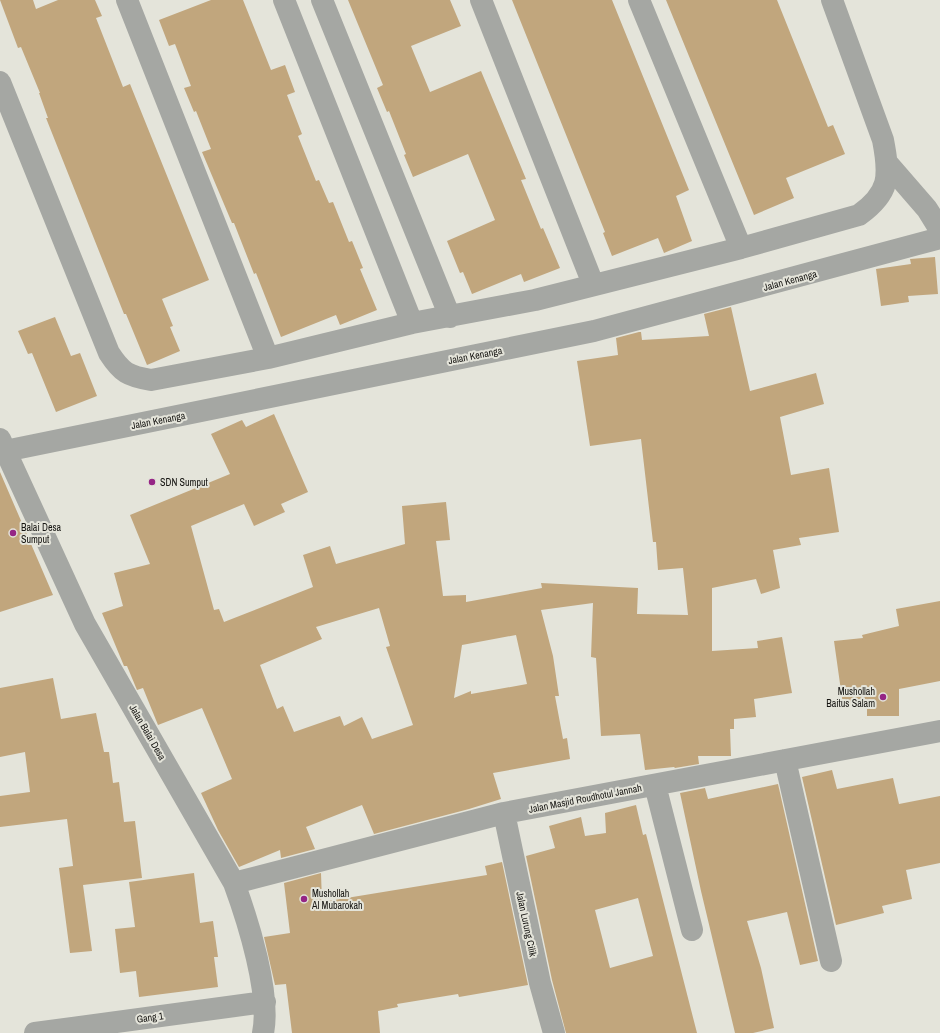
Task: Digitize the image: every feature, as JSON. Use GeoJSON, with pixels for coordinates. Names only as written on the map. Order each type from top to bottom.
{"type":"FeatureCollection","features":[{"type":"Feature","properties":{"kind":"street"},"geometry":{"type":"LineString","coordinates":[[127,0],[268,358]]}},
{"type":"Feature","properties":{"kind":"street"},"geometry":{"type":"LineString","coordinates":[[284,0],[412,323]]}},
{"type":"Feature","properties":{"kind":"street"},"geometry":{"type":"LineString","coordinates":[[322,0],[450,317]]}},
{"type":"Feature","properties":{"kind":"street"},"geometry":{"type":"LineString","coordinates":[[481,0],[593,284]]}},
{"type":"Feature","properties":{"kind":"street"},"geometry":{"type":"LineString","coordinates":[[639,0],[741,248]]}},
{"type":"Feature","properties":{"kind":"street"},"geometry":{"type":"LineString","coordinates":[[0,82],[109,353],[119,369],[132,377],[151,380],[268,358],[412,323],[535,300],[593,284],[741,248],[859,216],[872,206],[885,188],[888,164],[883,140],[832,0]]}},
{"type":"Feature","properties":{"kind":"street"},"geometry":{"type":"LineString","coordinates":[[888,164],[927,209],[940,230]]}},
{"type":"Feature","properties":{"kind":"street","name":"Jalan Kenanga"},"geometry":{"type":"LineString","coordinates":[[2,445],[594,331],[940,238]]}},
{"type":"Feature","properties":{"kind":"street","name":"Jalan Balai Desa"},"geometry":{"type":"LineString","coordinates":[[2,445],[85,624],[234,883],[245,911],[265,1002],[266,1022],[264,1033]]}},
{"type":"Feature","properties":{"kind":"street","name":"Jalan Masjid Roudhotul Jannah"},"geometry":{"type":"LineString","coordinates":[[234,883],[504,813],[940,731]]}},
{"type":"Feature","properties":{"kind":"street"},"geometry":{"type":"LineString","coordinates":[[785,760],[831,961]]}},
{"type":"Feature","properties":{"kind":"street"},"geometry":{"type":"LineString","coordinates":[[655,784],[692,930]]}},
{"type":"Feature","properties":{"kind":"street","name":"Jalan Lurung Cilik"},"geometry":{"type":"LineString","coordinates":[[504,813],[540,983],[554,1033]]}},
{"type":"Feature","properties":{"kind":"street","name":"Gang 1"},"geometry":{"type":"LineString","coordinates":[[35,1033],[265,1002]]}},
{"type":"Feature","properties":{"kind":"building"},"geometry":{"type":"Polygon","coordinates":[[[0,0],[33,0],[36,9],[58,0],[95,0],[102,16],[96,18],[123,87],[130,84],[209,280],[162,299],[173,326],[170,327],[180,351],[147,365],[126,314],[124,314],[46,118],[48,118],[40,93],[21,47],[18,48],[0,0]]]}},
{"type":"Feature","properties":{"kind":"building"},"geometry":{"type":"Polygon","coordinates":[[[211,0],[243,0],[271,70],[285,65],[295,92],[287,95],[302,134],[298,136],[316,181],[319,180],[329,203],[333,202],[349,242],[352,241],[363,268],[360,269],[377,310],[340,325],[336,315],[281,337],[256,273],[254,274],[234,223],[232,223],[202,152],[211,149],[196,111],[194,112],[184,88],[191,86],[175,44],[169,46],[159,20],[211,0]]]}},
{"type":"Feature","properties":{"kind":"building"},"geometry":{"type":"Polygon","coordinates":[[[348,0],[450,0],[461,26],[411,46],[430,92],[481,71],[526,179],[521,180],[541,229],[543,228],[560,268],[524,282],[521,274],[472,294],[463,272],[460,273],[447,241],[495,220],[468,154],[413,177],[404,155],[406,154],[389,111],[387,112],[377,88],[383,85],[348,0]]]}},
{"type":"Feature","properties":{"kind":"building"},"geometry":{"type":"Polygon","coordinates":[[[512,0],[612,0],[689,190],[676,196],[692,241],[664,253],[658,238],[612,256],[603,233],[605,232],[512,0]]]}},
{"type":"Feature","properties":{"kind":"building"},"geometry":{"type":"Polygon","coordinates":[[[666,0],[777,0],[828,127],[833,125],[845,154],[786,178],[794,198],[754,215],[666,0]]]}},
{"type":"Feature","properties":{"kind":"building"},"geometry":{"type":"Polygon","coordinates":[[[935,257],[938,294],[908,296],[909,302],[881,306],[876,269],[911,264],[910,259],[935,257]]]}},
{"type":"Feature","properties":{"kind":"building"},"geometry":{"type":"Polygon","coordinates":[[[731,307],[750,391],[816,373],[824,404],[780,417],[791,475],[829,468],[839,532],[799,538],[801,545],[773,550],[780,588],[761,594],[756,579],[712,588],[712,651],[758,648],[757,641],[782,637],[792,693],[754,699],[756,717],[734,719],[734,729],[730,729],[731,756],[698,756],[699,764],[675,768],[645,770],[640,734],[601,736],[596,658],[591,657],[593,603],[541,610],[553,656],[559,696],[555,696],[563,739],[567,738],[570,759],[493,773],[501,799],[374,834],[362,805],[306,827],[315,849],[281,858],[280,850],[239,867],[218,830],[201,793],[232,779],[202,708],[158,725],[143,688],[137,690],[127,666],[124,666],[102,613],[123,606],[114,573],[150,564],[130,515],[230,474],[211,434],[242,420],[246,427],[274,414],[308,492],[281,504],[285,512],[254,526],[244,504],[191,526],[214,610],[219,609],[224,622],[313,587],[303,555],[330,546],[336,564],[405,544],[402,506],[446,502],[450,540],[436,541],[443,596],[466,595],[466,602],[542,588],[541,583],[638,588],[637,614],[688,615],[683,568],[658,570],[656,542],[653,542],[641,439],[590,446],[577,361],[618,355],[616,338],[639,332],[641,332],[642,340],[709,336],[704,314],[731,307]],[[379,608],[316,627],[322,639],[260,665],[277,709],[283,706],[294,732],[340,716],[344,726],[362,717],[372,739],[413,725],[386,647],[390,646],[379,608]],[[516,635],[462,645],[454,698],[471,691],[471,694],[527,684],[516,635]]]}},
{"type":"Feature","properties":{"kind":"building"},"geometry":{"type":"Polygon","coordinates":[[[55,317],[71,356],[80,353],[97,396],[56,412],[32,353],[28,354],[18,331],[55,317]]]}},
{"type":"Feature","properties":{"kind":"building","name":"Balai Desa Sumput"},"geometry":{"type":"Polygon","coordinates":[[[0,472],[53,595],[0,612],[0,472]]]}},
{"type":"Feature","properties":{"kind":"building"},"geometry":{"type":"Polygon","coordinates":[[[940,601],[940,681],[899,689],[899,716],[867,716],[867,701],[843,705],[834,641],[863,638],[862,635],[899,626],[896,609],[940,601]]]}},
{"type":"Feature","properties":{"kind":"building"},"geometry":{"type":"Polygon","coordinates":[[[53,678],[61,719],[96,713],[104,752],[109,752],[113,783],[119,782],[124,822],[135,821],[142,878],[83,885],[92,951],[70,953],[59,868],[73,866],[67,819],[0,827],[0,796],[30,792],[25,752],[0,757],[0,688],[53,678]]]}},
{"type":"Feature","properties":{"kind":"building"},"geometry":{"type":"Polygon","coordinates":[[[832,770],[837,789],[893,778],[899,804],[940,796],[940,863],[906,870],[912,899],[882,906],[884,913],[836,925],[802,777],[832,770]]]}},
{"type":"Feature","properties":{"kind":"building"},"geometry":{"type":"Polygon","coordinates":[[[778,784],[818,961],[800,965],[787,912],[747,921],[761,968],[774,1028],[753,1033],[735,1033],[701,891],[680,793],[705,788],[708,799],[778,784]]]}},
{"type":"Feature","properties":{"kind":"building"},"geometry":{"type":"Polygon","coordinates":[[[636,805],[643,835],[646,834],[697,1033],[566,1033],[552,980],[526,856],[555,848],[549,826],[581,817],[585,836],[606,833],[605,813],[636,805]],[[638,898],[595,910],[610,968],[653,956],[638,898]]]}},
{"type":"Feature","properties":{"kind":"building"},"geometry":{"type":"Polygon","coordinates":[[[502,862],[528,985],[459,997],[458,994],[397,1004],[398,1007],[378,1011],[380,1033],[292,1033],[286,984],[275,985],[264,937],[290,933],[284,883],[321,873],[322,902],[487,875],[485,866],[502,862]]]}},
{"type":"Feature","properties":{"kind":"building"},"geometry":{"type":"Polygon","coordinates":[[[194,873],[200,923],[213,921],[218,957],[214,957],[218,987],[139,997],[136,971],[120,973],[115,929],[135,927],[129,882],[194,873]]]}},
{"type":"Feature","properties":{"kind":"place","name":"SDN Sumput"},"geometry":{"type":"Point","coordinates":[152,482]}},
{"type":"Feature","properties":{"kind":"place","name":"Balai Desa Sumput"},"geometry":{"type":"Point","coordinates":[13,533]}},
{"type":"Feature","properties":{"kind":"place","name":"Mushollah Baitus Salam"},"geometry":{"type":"Point","coordinates":[883,697]}},
{"type":"Feature","properties":{"kind":"place","name":"Mushollah Al Mubarokah"},"geometry":{"type":"Point","coordinates":[304,899]}}]}
